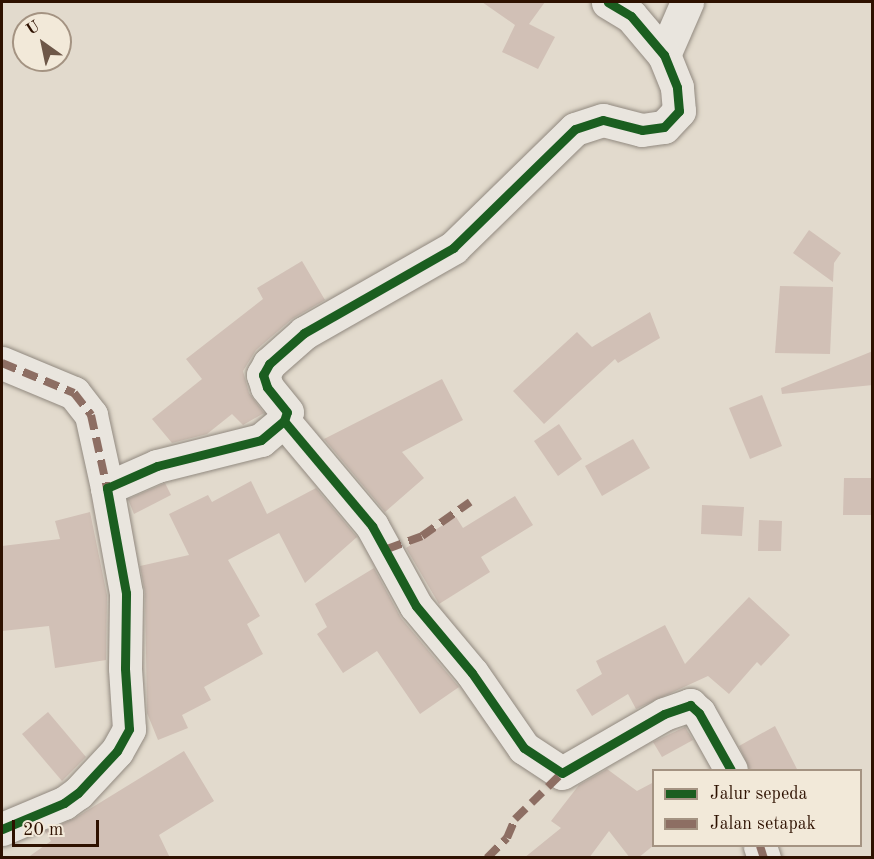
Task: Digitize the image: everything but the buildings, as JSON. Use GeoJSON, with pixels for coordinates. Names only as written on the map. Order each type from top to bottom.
{"type":"FeatureCollection","features":[{"type":"Feature","properties":{"kind":"street"},"geometry":{"type":"LineString","coordinates":[[107,488],[157,466],[261,441],[284,421],[287,412],[267,387],[263,375],[269,364],[304,333],[453,248],[575,129],[603,120],[642,130],[664,127],[679,111],[677,87],[664,55],[632,16],[608,2]]}},
{"type":"Feature","properties":{"kind":"street"},"geometry":{"type":"LineString","coordinates":[[664,55],[687,2]]}},
{"type":"Feature","properties":{"kind":"street"},"geometry":{"type":"LineString","coordinates":[[2,363],[74,393],[91,415],[126,593],[124,668],[129,729],[117,751],[78,793],[64,802],[2,829]]}},
{"type":"Feature","properties":{"kind":"street"},"geometry":{"type":"LineString","coordinates":[[284,421],[372,526],[416,606],[472,673],[524,748],[562,773],[664,714],[690,705],[699,713],[730,769]]}},
{"type":"Feature","properties":{"kind":"marked path"},"geometry":{"type":"LineString","coordinates":[[2,363],[74,393],[91,415],[107,488]]}},
{"type":"Feature","properties":{"kind":"marked path"},"geometry":{"type":"LineString","coordinates":[[387,549],[422,536],[470,502]]}},
{"type":"Feature","properties":{"kind":"marked path"},"geometry":{"type":"LineString","coordinates":[[487,858],[507,838],[515,819],[562,773]]}},
{"type":"Feature","properties":{"kind":"marked path"},"geometry":{"type":"LineString","coordinates":[[760,847],[764,858]]}},
{"type":"Feature","properties":{"kind":"cycle path"},"geometry":{"type":"LineString","coordinates":[[2,829],[64,803],[78,793],[117,751],[129,729],[125,668],[126,593],[107,488],[157,466],[261,440],[284,421],[287,412],[267,387],[263,375],[269,364],[304,333],[453,248],[575,129],[603,120],[642,130],[664,127],[679,111],[677,87],[664,55],[631,16],[608,2]]}},
{"type":"Feature","properties":{"kind":"cycle path"},"geometry":{"type":"LineString","coordinates":[[284,421],[372,526],[416,606],[472,673],[524,748],[562,773],[664,714],[690,705],[699,713],[730,769]]}}]}
